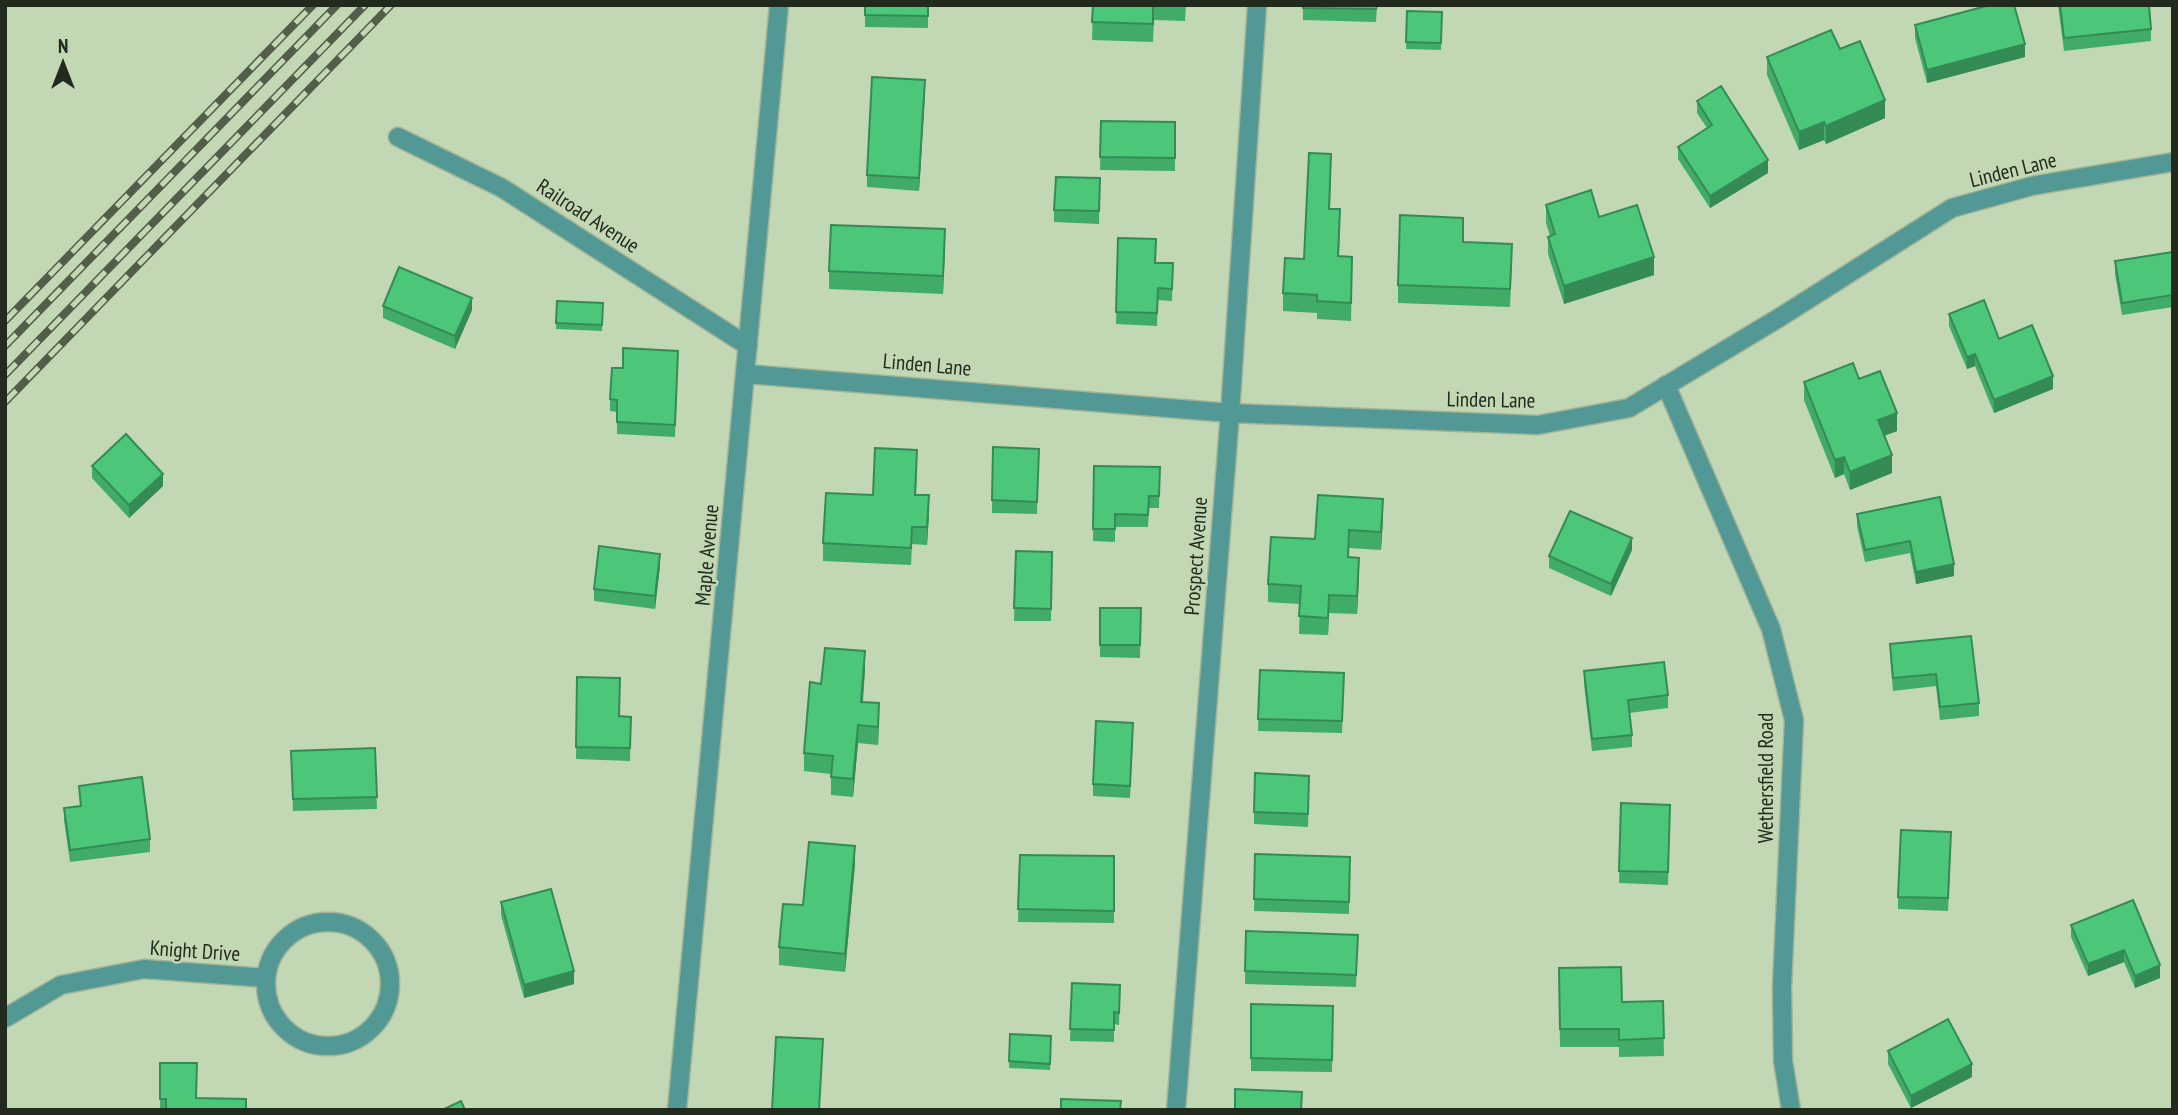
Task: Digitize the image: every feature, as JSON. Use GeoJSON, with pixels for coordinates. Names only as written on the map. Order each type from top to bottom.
{"type":"FeatureCollection","features":[{"type":"Feature","properties":{"kind":"street","name":"Maple Avenue"},"geometry":{"type":"LineString","coordinates":[[677,1110],[779,5]]}},
{"type":"Feature","properties":{"kind":"street","name":"Prospect Avenue"},"geometry":{"type":"LineString","coordinates":[[1176,1110],[1230,412],[1257,5]]}},
{"type":"Feature","properties":{"kind":"street","name":"Railroad Avenue"},"geometry":{"type":"LineString","coordinates":[[398,137],[502,188],[747,346]]}},
{"type":"Feature","properties":{"kind":"street","name":"Linden Lane"},"geometry":{"type":"LineString","coordinates":[[747,374],[1230,412],[1538,425],[1629,408],[1782,316],[1952,208],[2032,186],[2173,162]]}},
{"type":"Feature","properties":{"kind":"street","name":"Wethersfield Road"},"geometry":{"type":"LineString","coordinates":[[1666,385],[1771,629],[1794,720],[1783,988],[1783,1061],[1791,1110]]}},
{"type":"Feature","properties":{"kind":"street"},"geometry":{"type":"LineString","coordinates":[[335,922],[354,927],[375,943],[385,959],[391,985],[388,1004],[375,1026],[360,1039],[335,1047],[315,1046],[291,1035],[278,1022],[269,1004],[266,978],[271,959],[282,943],[297,930],[315,923],[335,922]]}},
{"type":"Feature","properties":{"kind":"street","name":"Knight Drive"},"geometry":{"type":"LineString","coordinates":[[5,1018],[61,985],[144,969],[266,978]]}},
{"type":"Feature","properties":{"kind":"building"},"geometry":{"type":"Polygon","coordinates":[[[865,5],[928,5],[928,16],[865,15],[865,5]]]}},
{"type":"Feature","properties":{"kind":"building"},"geometry":{"type":"Polygon","coordinates":[[[1093,5],[1153,5],[1153,24],[1092,22],[1093,5]]]}},
{"type":"Feature","properties":{"kind":"building"},"geometry":{"type":"Polygon","coordinates":[[[1303,5],[1377,5],[1376,9],[1303,8],[1303,5]]]}},
{"type":"Feature","properties":{"kind":"building"},"geometry":{"type":"Polygon","coordinates":[[[1990,5],[2014,5],[2025,44],[1927,70],[1915,25],[1990,5]]]}},
{"type":"Feature","properties":{"kind":"building"},"geometry":{"type":"Polygon","coordinates":[[[2060,5],[2149,5],[2151,29],[2064,38],[2060,5]]]}},
{"type":"Feature","properties":{"kind":"building"},"geometry":{"type":"Polygon","coordinates":[[[1407,11],[1442,12],[1441,43],[1406,42],[1407,11]]]}},
{"type":"Feature","properties":{"kind":"building"},"geometry":{"type":"Polygon","coordinates":[[[1831,30],[1840,49],[1860,41],[1885,100],[1826,126],[1824,122],[1799,132],[1767,57],[1831,30]]]}},
{"type":"Feature","properties":{"kind":"building"},"geometry":{"type":"Polygon","coordinates":[[[872,77],[925,80],[919,178],[867,175],[872,77]]]}},
{"type":"Feature","properties":{"kind":"building"},"geometry":{"type":"Polygon","coordinates":[[[1721,86],[1768,160],[1710,196],[1678,147],[1712,125],[1697,101],[1721,86]]]}},
{"type":"Feature","properties":{"kind":"building"},"geometry":{"type":"Polygon","coordinates":[[[1101,121],[1175,122],[1175,158],[1100,157],[1101,121]]]}},
{"type":"Feature","properties":{"kind":"building"},"geometry":{"type":"Polygon","coordinates":[[[1309,153],[1331,154],[1329,209],[1340,209],[1338,256],[1352,257],[1351,303],[1317,301],[1317,295],[1283,293],[1285,258],[1304,259],[1309,153]]]}},
{"type":"Feature","properties":{"kind":"building"},"geometry":{"type":"Polygon","coordinates":[[[1056,177],[1100,178],[1099,211],[1054,210],[1056,177]]]}},
{"type":"Feature","properties":{"kind":"building"},"geometry":{"type":"Polygon","coordinates":[[[1591,190],[1599,217],[1637,205],[1654,257],[1564,286],[1548,237],[1555,234],[1546,205],[1591,190]]]}},
{"type":"Feature","properties":{"kind":"building"},"geometry":{"type":"Polygon","coordinates":[[[1400,215],[1463,218],[1463,242],[1512,244],[1510,289],[1398,285],[1400,215]]]}},
{"type":"Feature","properties":{"kind":"building"},"geometry":{"type":"Polygon","coordinates":[[[831,225],[945,229],[943,276],[829,271],[831,225]]]}},
{"type":"Feature","properties":{"kind":"building"},"geometry":{"type":"Polygon","coordinates":[[[1118,238],[1156,239],[1155,263],[1173,263],[1172,289],[1158,288],[1157,313],[1116,312],[1118,238]]]}},
{"type":"Feature","properties":{"kind":"building"},"geometry":{"type":"Polygon","coordinates":[[[2173,252],[2173,295],[2122,303],[2115,261],[2173,252]]]}},
{"type":"Feature","properties":{"kind":"building"},"geometry":{"type":"Polygon","coordinates":[[[399,267],[472,298],[455,336],[383,306],[399,267]]]}},
{"type":"Feature","properties":{"kind":"building"},"geometry":{"type":"Polygon","coordinates":[[[1984,300],[1999,339],[2032,325],[2053,376],[1994,400],[1975,354],[1967,357],[1949,314],[1984,300]]]}},
{"type":"Feature","properties":{"kind":"building"},"geometry":{"type":"Polygon","coordinates":[[[557,301],[603,303],[602,325],[556,323],[557,301]]]}},
{"type":"Feature","properties":{"kind":"building"},"geometry":{"type":"Polygon","coordinates":[[[623,348],[678,351],[675,425],[617,422],[617,400],[610,399],[612,368],[623,368],[623,348]]]}},
{"type":"Feature","properties":{"kind":"building"},"geometry":{"type":"Polygon","coordinates":[[[1853,363],[1859,379],[1880,371],[1897,413],[1878,420],[1892,455],[1850,472],[1844,457],[1835,460],[1804,382],[1853,363]]]}},
{"type":"Feature","properties":{"kind":"building"},"geometry":{"type":"Polygon","coordinates":[[[126,434],[163,474],[129,505],[92,466],[126,434]]]}},
{"type":"Feature","properties":{"kind":"building"},"geometry":{"type":"Polygon","coordinates":[[[993,447],[1039,449],[1037,502],[992,500],[993,447]]]}},
{"type":"Feature","properties":{"kind":"building"},"geometry":{"type":"Polygon","coordinates":[[[875,448],[917,450],[915,495],[929,495],[927,527],[912,527],[911,548],[823,543],[826,493],[873,495],[875,448]]]}},
{"type":"Feature","properties":{"kind":"building"},"geometry":{"type":"Polygon","coordinates":[[[1094,466],[1160,467],[1159,496],[1149,496],[1148,515],[1115,514],[1115,529],[1093,529],[1094,466]]]}},
{"type":"Feature","properties":{"kind":"building"},"geometry":{"type":"Polygon","coordinates":[[[1318,495],[1383,499],[1381,532],[1349,530],[1348,557],[1359,558],[1357,596],[1329,595],[1328,618],[1299,616],[1301,586],[1268,584],[1271,537],[1315,539],[1318,495]]]}},
{"type":"Feature","properties":{"kind":"building"},"geometry":{"type":"Polygon","coordinates":[[[1940,497],[1954,564],[1916,572],[1910,541],[1865,550],[1857,514],[1940,497]]]}},
{"type":"Feature","properties":{"kind":"building"},"geometry":{"type":"Polygon","coordinates":[[[1570,511],[1632,538],[1611,584],[1549,556],[1570,511]]]}},
{"type":"Feature","properties":{"kind":"building"},"geometry":{"type":"Polygon","coordinates":[[[599,546],[660,554],[655,596],[594,589],[599,546]]]}},
{"type":"Feature","properties":{"kind":"building"},"geometry":{"type":"Polygon","coordinates":[[[1016,551],[1052,552],[1051,609],[1014,608],[1016,551]]]}},
{"type":"Feature","properties":{"kind":"building"},"geometry":{"type":"Polygon","coordinates":[[[1100,608],[1141,608],[1140,645],[1100,645],[1100,608]]]}},
{"type":"Feature","properties":{"kind":"building"},"geometry":{"type":"Polygon","coordinates":[[[1971,636],[1979,703],[1940,707],[1936,674],[1893,678],[1890,644],[1971,636]]]}},
{"type":"Feature","properties":{"kind":"building"},"geometry":{"type":"Polygon","coordinates":[[[825,648],[865,651],[861,702],[879,703],[878,727],[858,725],[853,779],[831,777],[833,756],[804,753],[810,682],[821,684],[825,648]]]}},
{"type":"Feature","properties":{"kind":"building"},"geometry":{"type":"Polygon","coordinates":[[[1664,662],[1668,695],[1628,700],[1632,735],[1592,739],[1584,671],[1664,662]]]}},
{"type":"Feature","properties":{"kind":"building"},"geometry":{"type":"Polygon","coordinates":[[[1260,670],[1344,673],[1342,721],[1258,719],[1260,670]]]}},
{"type":"Feature","properties":{"kind":"building"},"geometry":{"type":"Polygon","coordinates":[[[577,677],[620,678],[619,716],[631,717],[630,748],[576,747],[577,677]]]}},
{"type":"Feature","properties":{"kind":"building"},"geometry":{"type":"Polygon","coordinates":[[[1096,721],[1133,723],[1130,786],[1093,784],[1096,721]]]}},
{"type":"Feature","properties":{"kind":"building"},"geometry":{"type":"Polygon","coordinates":[[[375,748],[377,797],[293,799],[291,751],[375,748]]]}},
{"type":"Feature","properties":{"kind":"building"},"geometry":{"type":"Polygon","coordinates":[[[1255,773],[1309,776],[1308,814],[1254,812],[1255,773]]]}},
{"type":"Feature","properties":{"kind":"building"},"geometry":{"type":"Polygon","coordinates":[[[142,777],[150,839],[70,850],[64,808],[81,806],[79,786],[142,777]]]}},
{"type":"Feature","properties":{"kind":"building"},"geometry":{"type":"Polygon","coordinates":[[[1621,803],[1670,805],[1668,872],[1619,871],[1621,803]]]}},
{"type":"Feature","properties":{"kind":"building"},"geometry":{"type":"Polygon","coordinates":[[[1901,830],[1951,832],[1948,898],[1898,897],[1901,830]]]}},
{"type":"Feature","properties":{"kind":"building"},"geometry":{"type":"Polygon","coordinates":[[[809,842],[855,846],[845,954],[779,947],[783,904],[803,905],[809,842]]]}},
{"type":"Feature","properties":{"kind":"building"},"geometry":{"type":"Polygon","coordinates":[[[1255,854],[1350,857],[1349,902],[1254,899],[1255,854]]]}},
{"type":"Feature","properties":{"kind":"building"},"geometry":{"type":"Polygon","coordinates":[[[1020,855],[1114,856],[1114,911],[1018,909],[1020,855]]]}},
{"type":"Feature","properties":{"kind":"building"},"geometry":{"type":"Polygon","coordinates":[[[551,889],[574,971],[524,985],[501,902],[551,889]]]}},
{"type":"Feature","properties":{"kind":"building"},"geometry":{"type":"Polygon","coordinates":[[[2133,900],[2160,965],[2135,976],[2124,950],[2088,964],[2071,925],[2133,900]]]}},
{"type":"Feature","properties":{"kind":"building"},"geometry":{"type":"Polygon","coordinates":[[[1246,931],[1358,935],[1356,975],[1245,971],[1246,931]]]}},
{"type":"Feature","properties":{"kind":"building"},"geometry":{"type":"Polygon","coordinates":[[[1621,967],[1622,1002],[1663,1001],[1664,1038],[1619,1040],[1619,1029],[1560,1029],[1559,968],[1621,967]]]}},
{"type":"Feature","properties":{"kind":"building"},"geometry":{"type":"Polygon","coordinates":[[[1072,983],[1120,985],[1119,1013],[1114,1012],[1114,1030],[1070,1029],[1072,983]]]}},
{"type":"Feature","properties":{"kind":"building"},"geometry":{"type":"Polygon","coordinates":[[[1251,1004],[1333,1006],[1332,1060],[1251,1058],[1251,1004]]]}},
{"type":"Feature","properties":{"kind":"building"},"geometry":{"type":"Polygon","coordinates":[[[1948,1019],[1972,1064],[1911,1096],[1888,1051],[1948,1019]]]}},
{"type":"Feature","properties":{"kind":"building"},"geometry":{"type":"Polygon","coordinates":[[[1010,1034],[1051,1036],[1050,1064],[1009,1061],[1010,1034]]]}},
{"type":"Feature","properties":{"kind":"building"},"geometry":{"type":"Polygon","coordinates":[[[776,1037],[823,1039],[819,1110],[772,1110],[776,1037]]]}},
{"type":"Feature","properties":{"kind":"building"},"geometry":{"type":"Polygon","coordinates":[[[160,1063],[197,1063],[196,1098],[246,1099],[246,1110],[166,1110],[166,1099],[160,1099],[160,1063]]]}},
{"type":"Feature","properties":{"kind":"building"},"geometry":{"type":"Polygon","coordinates":[[[1235,1089],[1302,1092],[1301,1110],[1235,1110],[1235,1089]]]}},
{"type":"Feature","properties":{"kind":"building"},"geometry":{"type":"Polygon","coordinates":[[[1061,1099],[1121,1101],[1120,1110],[1061,1110],[1061,1099]]]}},
{"type":"Feature","properties":{"kind":"building"},"geometry":{"type":"Polygon","coordinates":[[[461,1101],[465,1110],[442,1110],[461,1101]]]}},
{"type":"Feature","properties":{"kind":"railway"},"geometry":{"type":"LineString","coordinates":[[5,321],[313,5]]}},
{"type":"Feature","properties":{"kind":"railway"},"geometry":{"type":"LineString","coordinates":[[5,346],[337,5]]}},
{"type":"Feature","properties":{"kind":"railway"},"geometry":{"type":"LineString","coordinates":[[5,375],[365,5]]}},
{"type":"Feature","properties":{"kind":"railway"},"geometry":{"type":"LineString","coordinates":[[5,402],[391,5]]}}]}
